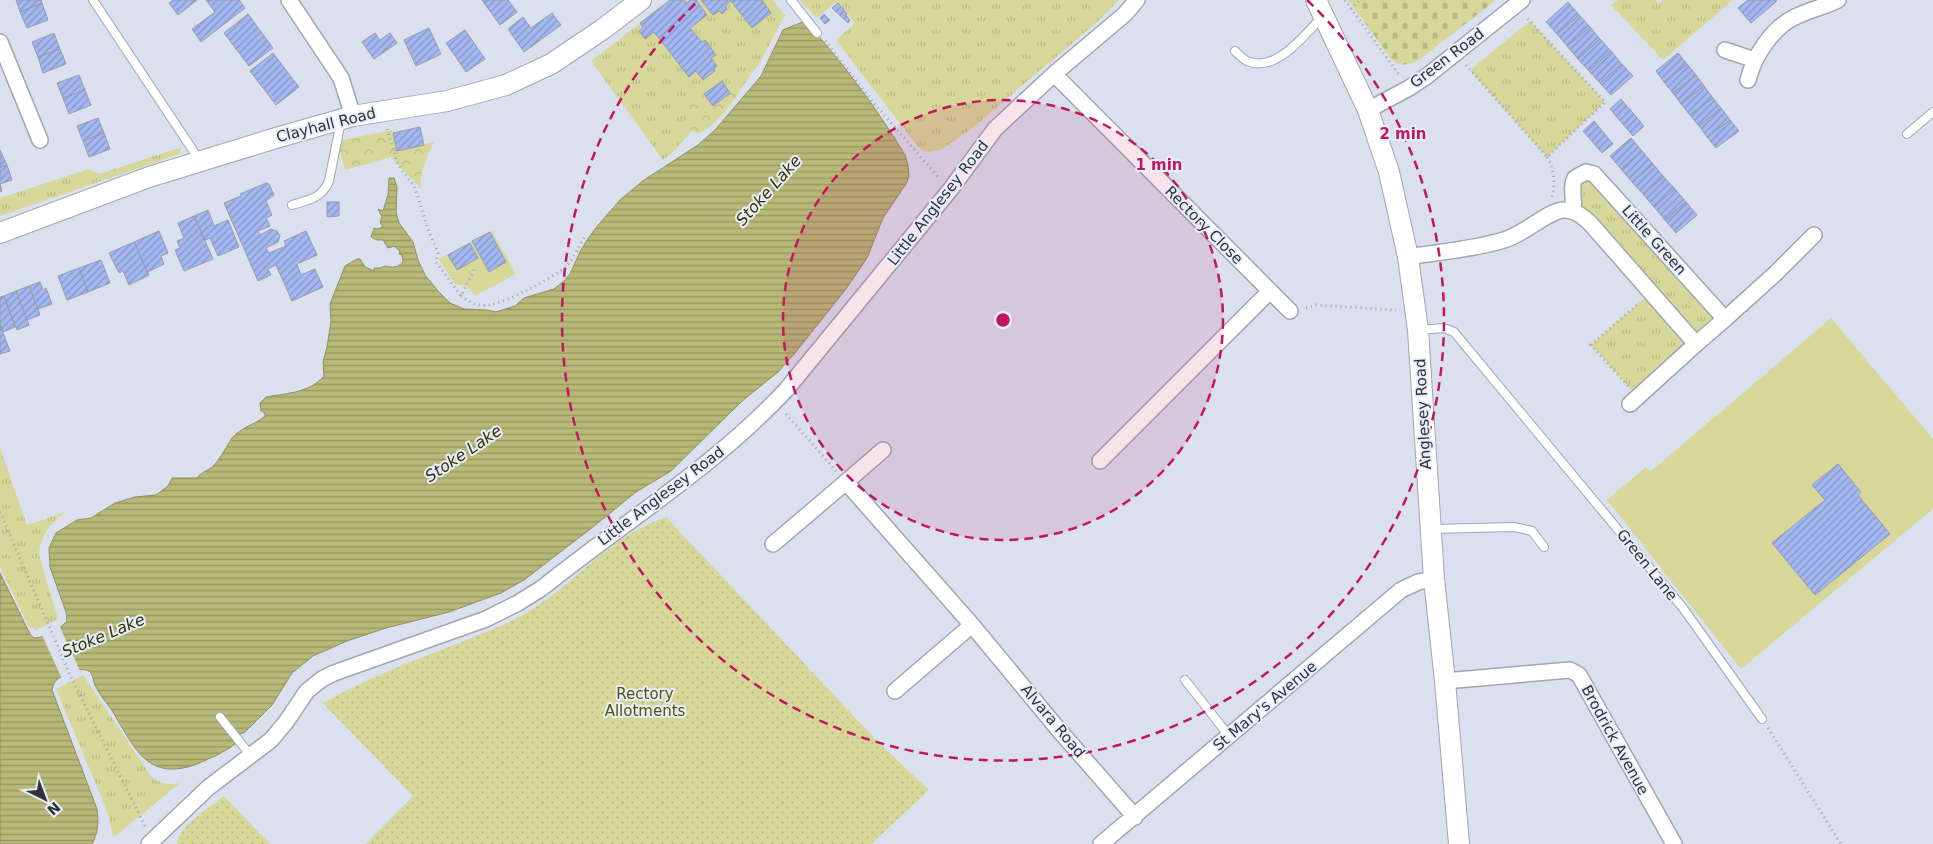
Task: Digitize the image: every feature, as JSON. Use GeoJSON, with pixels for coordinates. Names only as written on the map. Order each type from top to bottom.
{"type":"FeatureCollection","features":[{"type":"Feature","properties":{"kind":"street"},"geometry":{"type":"LineString","coordinates":[[289,0],[341,78],[347,118]]}},
{"type":"Feature","properties":{"kind":"street","name":"Clayhall Road"},"geometry":{"type":"LineString","coordinates":[[0,233],[149,177],[347,118],[447,100],[506,85],[551,64],[603,29],[640,0]]}},
{"type":"Feature","properties":{"kind":"street","name":"Little Anglesey Road"},"geometry":{"type":"LineString","coordinates":[[151,842],[209,787],[251,756],[277,733],[300,700],[315,684],[334,672],[475,623],[518,603],[542,588],[686,480],[775,402],[818,354],[950,190],[995,129],[1054,74],[1125,14],[1137,0]]}},
{"type":"Feature","properties":{"kind":"street"},"geometry":{"type":"LineString","coordinates":[[1748,80],[1755,60],[1769,39],[1787,21],[1838,0]]}},
{"type":"Feature","properties":{"kind":"street","name":"Green Road"},"geometry":{"type":"LineString","coordinates":[[1368,110],[1409,88],[1518,3]]}},
{"type":"Feature","properties":{"kind":"street","name":"Anglesey Road"},"geometry":{"type":"LineString","coordinates":[[1320,8],[1368,110],[1389,172],[1408,257],[1418,330],[1430,530],[1459,844]]}},
{"type":"Feature","properties":{"kind":"street"},"geometry":{"type":"LineString","coordinates":[[0,42],[40,140]]}},
{"type":"Feature","properties":{"kind":"street"},"geometry":{"type":"LineString","coordinates":[[1725,50],[1755,60]]}},
{"type":"Feature","properties":{"kind":"street","name":"Rectory Close"},"geometry":{"type":"LineString","coordinates":[[1054,74],[1290,311]]}},
{"type":"Feature","properties":{"kind":"street","name":"Little Green"},"geometry":{"type":"LineString","coordinates":[[1572,211],[1574,199],[1572,184],[1575,178],[1586,172],[1594,174],[1724,319]]}},
{"type":"Feature","properties":{"kind":"street"},"geometry":{"type":"LineString","coordinates":[[1408,257],[1504,241],[1523,232],[1553,213],[1563,210],[1572,211],[1590,223],[1696,344]]}},
{"type":"Feature","properties":{"kind":"street"},"geometry":{"type":"LineString","coordinates":[[1634,401],[1776,273],[1814,234]]}},
{"type":"Feature","properties":{"kind":"street"},"geometry":{"type":"LineString","coordinates":[[1100,461],[1270,291]]}},
{"type":"Feature","properties":{"kind":"street"},"geometry":{"type":"LineString","coordinates":[[774,544],[883,450]]}},
{"type":"Feature","properties":{"kind":"street","name":"Alvara Road"},"geometry":{"type":"LineString","coordinates":[[846,482],[972,624],[1058,729],[1135,817]]}},
{"type":"Feature","properties":{"kind":"street","name":"St Mary's Avenue"},"geometry":{"type":"LineString","coordinates":[[1101,844],[1401,590],[1418,582],[1434,579]]}},
{"type":"Feature","properties":{"kind":"street"},"geometry":{"type":"LineString","coordinates":[[895,691],[972,624]]}},
{"type":"Feature","properties":{"kind":"street","name":"Brodrick Avenue"},"geometry":{"type":"LineString","coordinates":[[1445,681],[1570,670],[1579,675],[1674,844]]}},
{"type":"Feature","properties":{"kind":"lane"},"geometry":{"type":"LineString","coordinates":[[93,0],[200,162]]}},
{"type":"Feature","properties":{"kind":"lane"},"geometry":{"type":"LineString","coordinates":[[791,0],[817,33]]}},
{"type":"Feature","properties":{"kind":"lane"},"geometry":{"type":"LineString","coordinates":[[1235,51],[1246,60],[1258,63],[1269,62],[1283,56],[1320,8]]}},
{"type":"Feature","properties":{"kind":"lane"},"geometry":{"type":"LineString","coordinates":[[1907,134],[1933,112]]}},
{"type":"Feature","properties":{"kind":"lane"},"geometry":{"type":"LineString","coordinates":[[292,205],[315,198],[326,189],[330,181],[347,118]]}},
{"type":"Feature","properties":{"kind":"lane","name":"Green Lane"},"geometry":{"type":"LineString","coordinates":[[1418,330],[1449,328],[1454,332],[1683,608],[1762,719]]}},
{"type":"Feature","properties":{"kind":"lane"},"geometry":{"type":"LineString","coordinates":[[1430,530],[1514,527],[1532,532],[1544,547]]}},
{"type":"Feature","properties":{"kind":"lane"},"geometry":{"type":"LineString","coordinates":[[1186,680],[1229,736]]}},
{"type":"Feature","properties":{"kind":"lane"},"geometry":{"type":"LineString","coordinates":[[220,718],[251,756]]}},
{"type":"Feature","properties":{"kind":"path"},"geometry":{"type":"LineString","coordinates":[[1345,0],[1409,88]]}},
{"type":"Feature","properties":{"kind":"path"},"geometry":{"type":"LineString","coordinates":[[1351,9],[1360,0]]}},
{"type":"Feature","properties":{"kind":"path"},"geometry":{"type":"LineString","coordinates":[[1518,3],[1606,102],[1547,157]]}},
{"type":"Feature","properties":{"kind":"path"},"geometry":{"type":"LineString","coordinates":[[817,33],[913,149],[950,190]]}},
{"type":"Feature","properties":{"kind":"path"},"geometry":{"type":"LineString","coordinates":[[1456,53],[1547,157],[1552,166],[1555,180],[1552,198],[1553,213]]}},
{"type":"Feature","properties":{"kind":"path"},"geometry":{"type":"LineString","coordinates":[[382,111],[394,157],[417,194],[438,253],[436,262],[461,296],[476,304],[489,305],[511,297],[566,267],[585,236]]}},
{"type":"Feature","properties":{"kind":"path"},"geometry":{"type":"LineString","coordinates":[[461,296],[474,270]]}},
{"type":"Feature","properties":{"kind":"path"},"geometry":{"type":"LineString","coordinates":[[1634,401],[1591,345],[1650,293]]}},
{"type":"Feature","properties":{"kind":"path"},"geometry":{"type":"LineString","coordinates":[[1290,311],[1316,306],[1396,309],[1399,317]]}},
{"type":"Feature","properties":{"kind":"path"},"geometry":{"type":"LineString","coordinates":[[775,402],[846,482]]}},
{"type":"Feature","properties":{"kind":"path"},"geometry":{"type":"LineString","coordinates":[[0,512],[70,675],[151,842]]}},
{"type":"Feature","properties":{"kind":"path"},"geometry":{"type":"LineString","coordinates":[[1762,719],[1841,844]]}},
{"type":"Feature","properties":{"kind":"green space"},"geometry":{"type":"Polygon","coordinates":[[[670,0],[773,0],[785,15],[761,61],[748,79],[663,160],[591,61],[670,0]]]}},
{"type":"Feature","properties":{"kind":"green space"},"geometry":{"type":"Polygon","coordinates":[[[800,0],[1119,0],[1096,23],[975,126],[941,150],[928,152],[923,151],[917,146],[836,40],[855,23],[836,2],[817,18],[800,0]]]}},
{"type":"Feature","properties":{"kind":"green space"},"geometry":{"type":"Polygon","coordinates":[[[1348,0],[1496,0],[1419,60],[1412,63],[1398,64],[1392,60],[1348,0]]]}},
{"type":"Feature","properties":{"kind":"green space"},"geometry":{"type":"Polygon","coordinates":[[[1618,0],[1656,0],[1660,4],[1663,0],[1733,0],[1663,60],[1611,5],[1618,0]]]}},
{"type":"Feature","properties":{"kind":"green space"},"geometry":{"type":"Polygon","coordinates":[[[1530,21],[1605,102],[1547,157],[1470,70],[1530,21]]]}},
{"type":"Feature","properties":{"kind":"green space"},"geometry":{"type":"Polygon","coordinates":[[[748,79],[719,119],[712,125],[697,133],[688,126],[680,107],[690,98],[731,92],[748,79]]]}},
{"type":"Feature","properties":{"kind":"green space"},"geometry":{"type":"Polygon","coordinates":[[[392,130],[397,151],[434,142],[422,171],[421,189],[391,157],[345,170],[337,141],[392,130]]]}},
{"type":"Feature","properties":{"kind":"green space"},"geometry":{"type":"Polygon","coordinates":[[[182,147],[179,154],[0,216],[0,198],[89,169],[100,174],[182,147]]]}},
{"type":"Feature","properties":{"kind":"green space"},"geometry":{"type":"Polygon","coordinates":[[[1586,172],[1725,319],[1638,397],[1591,345],[1650,293],[1579,214],[1575,178],[1586,172]]]}},
{"type":"Feature","properties":{"kind":"green space"},"geometry":{"type":"Polygon","coordinates":[[[492,231],[516,274],[475,296],[468,287],[455,284],[439,259],[492,231]]]}},
{"type":"Feature","properties":{"kind":"green space"},"geometry":{"type":"Polygon","coordinates":[[[1831,318],[1933,439],[1933,509],[1741,669],[1607,500],[1646,467],[1650,472],[1831,318]]]}},
{"type":"Feature","properties":{"kind":"green space"},"geometry":{"type":"Polygon","coordinates":[[[0,448],[27,525],[65,512],[47,531],[41,542],[39,555],[58,619],[36,630],[29,627],[0,567],[0,448]]]}},
{"type":"Feature","properties":{"kind":"green space","name":"Rectory Allotments"},"geometry":{"type":"Polygon","coordinates":[[[666,517],[881,745],[929,790],[871,844],[366,844],[413,796],[323,703],[388,671],[516,619],[543,602],[626,537],[666,517]]]}},
{"type":"Feature","properties":{"kind":"green space"},"geometry":{"type":"Polygon","coordinates":[[[83,675],[151,776],[165,783],[180,783],[113,838],[105,806],[56,689],[83,675]]]}},
{"type":"Feature","properties":{"kind":"green space"},"geometry":{"type":"Polygon","coordinates":[[[224,796],[270,844],[177,844],[179,837],[189,824],[224,796]]]}},
{"type":"Feature","properties":{"kind":"water","name":"Stoke Lake"},"geometry":{"type":"Polygon","coordinates":[[[805,21],[846,69],[871,103],[905,155],[909,177],[883,218],[867,258],[846,289],[778,372],[741,402],[671,471],[636,492],[524,580],[501,593],[449,612],[386,628],[347,641],[313,656],[292,673],[272,705],[245,732],[240,734],[228,721],[222,726],[235,744],[197,764],[166,769],[145,759],[136,749],[94,684],[91,673],[78,670],[61,677],[54,683],[52,690],[97,809],[98,823],[96,835],[92,844],[0,844],[0,573],[30,634],[34,638],[48,635],[67,621],[66,612],[50,567],[49,548],[56,533],[77,520],[91,518],[115,503],[135,497],[156,495],[168,486],[172,478],[197,478],[215,464],[236,434],[265,416],[265,413],[261,411],[260,403],[266,397],[305,389],[318,382],[324,376],[323,362],[331,321],[330,304],[345,266],[360,259],[365,267],[374,271],[374,268],[393,267],[403,261],[402,255],[399,254],[400,251],[394,246],[388,248],[383,240],[371,237],[374,228],[383,227],[380,222],[382,217],[378,209],[383,211],[388,195],[389,178],[394,178],[397,187],[396,212],[399,223],[413,242],[425,275],[438,291],[450,303],[464,309],[496,312],[515,306],[524,298],[554,289],[564,281],[570,274],[587,240],[620,200],[644,180],[698,145],[715,130],[761,76],[783,30],[805,21]]]}},
{"type":"Feature","properties":{"kind":"pier"},"geometry":{"type":"Polygon","coordinates":[[[59,625],[80,671],[62,679],[42,635],[59,625]]]}},
{"type":"Feature","properties":{"kind":"building"},"geometry":{"type":"Polygon","coordinates":[[[16,0],[41,0],[42,3],[20,12],[16,0]]]}},
{"type":"Feature","properties":{"kind":"building"},"geometry":{"type":"Polygon","coordinates":[[[173,0],[197,0],[178,15],[169,3],[173,0]]]}},
{"type":"Feature","properties":{"kind":"building"},"geometry":{"type":"Polygon","coordinates":[[[206,0],[239,0],[245,8],[201,42],[192,29],[215,12],[206,0]]]}},
{"type":"Feature","properties":{"kind":"building"},"geometry":{"type":"Polygon","coordinates":[[[482,0],[508,0],[517,12],[500,25],[482,0]]]}},
{"type":"Feature","properties":{"kind":"building"},"geometry":{"type":"Polygon","coordinates":[[[670,0],[684,0],[687,3],[690,0],[696,0],[707,15],[690,28],[702,42],[705,40],[716,55],[711,58],[717,66],[713,70],[715,71],[703,80],[696,71],[689,77],[654,32],[645,39],[639,31],[643,27],[640,23],[670,0]]]}},
{"type":"Feature","properties":{"kind":"building"},"geometry":{"type":"Polygon","coordinates":[[[701,0],[762,0],[771,13],[752,28],[731,1],[725,6],[727,9],[722,14],[719,11],[713,15],[701,0]]]}},
{"type":"Feature","properties":{"kind":"building"},"geometry":{"type":"Polygon","coordinates":[[[1748,0],[1777,1],[1751,23],[1738,8],[1748,0]]]}},
{"type":"Feature","properties":{"kind":"building"},"geometry":{"type":"Polygon","coordinates":[[[1568,2],[1579,15],[1557,34],[1546,22],[1568,2]]]}},
{"type":"Feature","properties":{"kind":"building"},"geometry":{"type":"Polygon","coordinates":[[[42,3],[48,20],[27,28],[20,12],[42,3]]]}},
{"type":"Feature","properties":{"kind":"building"},"geometry":{"type":"Polygon","coordinates":[[[838,3],[850,20],[848,23],[832,8],[838,3]]]}},
{"type":"Feature","properties":{"kind":"building"},"geometry":{"type":"Polygon","coordinates":[[[552,13],[561,25],[524,52],[508,29],[523,17],[531,28],[552,13]]]}},
{"type":"Feature","properties":{"kind":"building"},"geometry":{"type":"Polygon","coordinates":[[[248,14],[273,48],[249,66],[224,33],[248,14]]]}},
{"type":"Feature","properties":{"kind":"building"},"geometry":{"type":"Polygon","coordinates":[[[824,14],[830,20],[825,24],[820,18],[824,14]]]}},
{"type":"Feature","properties":{"kind":"building"},"geometry":{"type":"Polygon","coordinates":[[[1579,15],[1590,27],[1567,46],[1557,34],[1579,15]]]}},
{"type":"Feature","properties":{"kind":"building"},"geometry":{"type":"Polygon","coordinates":[[[1590,27],[1600,39],[1578,59],[1567,46],[1590,27]]]}},
{"type":"Feature","properties":{"kind":"building"},"geometry":{"type":"Polygon","coordinates":[[[429,28],[441,54],[416,66],[404,40],[429,28]]]}},
{"type":"Feature","properties":{"kind":"building"},"geometry":{"type":"Polygon","coordinates":[[[465,30],[485,59],[466,72],[446,43],[465,30]]]}},
{"type":"Feature","properties":{"kind":"building"},"geometry":{"type":"Polygon","coordinates":[[[54,33],[60,49],[38,57],[32,42],[54,33]]]}},
{"type":"Feature","properties":{"kind":"building"},"geometry":{"type":"Polygon","coordinates":[[[375,33],[380,40],[390,33],[397,43],[374,59],[362,42],[375,33]]]}},
{"type":"Feature","properties":{"kind":"building"},"geometry":{"type":"Polygon","coordinates":[[[1600,39],[1611,51],[1589,71],[1578,59],[1600,39]]]}},
{"type":"Feature","properties":{"kind":"building"},"geometry":{"type":"Polygon","coordinates":[[[60,49],[66,64],[43,73],[38,57],[60,49]]]}},
{"type":"Feature","properties":{"kind":"building"},"geometry":{"type":"Polygon","coordinates":[[[1611,51],[1622,64],[1600,83],[1589,71],[1611,51]]]}},
{"type":"Feature","properties":{"kind":"building"},"geometry":{"type":"Polygon","coordinates":[[[273,53],[299,87],[276,105],[250,71],[273,53]]]}},
{"type":"Feature","properties":{"kind":"building"},"geometry":{"type":"Polygon","coordinates":[[[1678,53],[1687,64],[1664,82],[1656,71],[1678,53]]]}},
{"type":"Feature","properties":{"kind":"building"},"geometry":{"type":"Polygon","coordinates":[[[1622,64],[1633,76],[1611,95],[1600,83],[1622,64]]]}},
{"type":"Feature","properties":{"kind":"building"},"geometry":{"type":"Polygon","coordinates":[[[1687,64],[1696,75],[1673,93],[1664,82],[1687,64]]]}},
{"type":"Feature","properties":{"kind":"building"},"geometry":{"type":"Polygon","coordinates":[[[79,75],[85,90],[63,98],[57,83],[79,75]]]}},
{"type":"Feature","properties":{"kind":"building"},"geometry":{"type":"Polygon","coordinates":[[[1696,75],[1704,86],[1681,104],[1673,93],[1696,75]]]}},
{"type":"Feature","properties":{"kind":"building"},"geometry":{"type":"Polygon","coordinates":[[[722,81],[730,93],[713,106],[704,94],[722,81]]]}},
{"type":"Feature","properties":{"kind":"building"},"geometry":{"type":"Polygon","coordinates":[[[1704,86],[1713,98],[1690,115],[1681,104],[1704,86]]]}},
{"type":"Feature","properties":{"kind":"building"},"geometry":{"type":"Polygon","coordinates":[[[85,90],[91,105],[69,114],[63,98],[85,90]]]}},
{"type":"Feature","properties":{"kind":"building"},"geometry":{"type":"Polygon","coordinates":[[[1713,98],[1721,108],[1699,126],[1690,115],[1713,98]]]}},
{"type":"Feature","properties":{"kind":"building"},"geometry":{"type":"Polygon","coordinates":[[[1621,99],[1644,126],[1633,136],[1610,109],[1621,99]]]}},
{"type":"Feature","properties":{"kind":"building"},"geometry":{"type":"Polygon","coordinates":[[[1721,108],[1730,120],[1707,137],[1699,126],[1721,108]]]}},
{"type":"Feature","properties":{"kind":"building"},"geometry":{"type":"Polygon","coordinates":[[[98,118],[104,133],[83,141],[77,126],[98,118]]]}},
{"type":"Feature","properties":{"kind":"building"},"geometry":{"type":"Polygon","coordinates":[[[1730,120],[1739,131],[1716,148],[1707,137],[1730,120]]]}},
{"type":"Feature","properties":{"kind":"building"},"geometry":{"type":"Polygon","coordinates":[[[1594,121],[1613,144],[1602,153],[1583,131],[1594,121]]]}},
{"type":"Feature","properties":{"kind":"building"},"geometry":{"type":"Polygon","coordinates":[[[420,127],[424,145],[397,151],[393,133],[420,127]]]}},
{"type":"Feature","properties":{"kind":"building"},"geometry":{"type":"Polygon","coordinates":[[[104,133],[110,149],[89,157],[83,141],[104,133]]]}},
{"type":"Feature","properties":{"kind":"building"},"geometry":{"type":"Polygon","coordinates":[[[1631,138],[1642,151],[1621,169],[1610,156],[1631,138]]]}},
{"type":"Feature","properties":{"kind":"building"},"geometry":{"type":"Polygon","coordinates":[[[0,150],[7,165],[0,167],[0,150]]]}},
{"type":"Feature","properties":{"kind":"building"},"geometry":{"type":"Polygon","coordinates":[[[1642,151],[1653,164],[1632,182],[1621,169],[1642,151]]]}},
{"type":"Feature","properties":{"kind":"building"},"geometry":{"type":"Polygon","coordinates":[[[1653,164],[1664,177],[1643,194],[1632,182],[1653,164]]]}},
{"type":"Feature","properties":{"kind":"building"},"geometry":{"type":"Polygon","coordinates":[[[7,165],[12,180],[0,184],[0,167],[7,165]]]}},
{"type":"Feature","properties":{"kind":"building"},"geometry":{"type":"Polygon","coordinates":[[[1664,177],[1675,189],[1654,207],[1643,194],[1664,177]]]}},
{"type":"Feature","properties":{"kind":"building"},"geometry":{"type":"Polygon","coordinates":[[[266,183],[269,184],[274,195],[266,201],[272,215],[266,218],[270,226],[258,231],[260,235],[271,229],[277,231],[280,236],[278,242],[266,248],[269,253],[286,246],[284,241],[306,231],[317,255],[297,264],[301,275],[315,269],[323,287],[292,301],[276,265],[268,269],[271,275],[258,281],[224,203],[266,183]]]}},
{"type":"Feature","properties":{"kind":"building"},"geometry":{"type":"Polygon","coordinates":[[[1675,189],[1686,202],[1665,220],[1654,207],[1675,189]]]}},
{"type":"Feature","properties":{"kind":"building"},"geometry":{"type":"Polygon","coordinates":[[[327,202],[339,202],[339,216],[327,217],[327,202]]]}},
{"type":"Feature","properties":{"kind":"building"},"geometry":{"type":"Polygon","coordinates":[[[1686,202],[1697,215],[1676,233],[1665,220],[1686,202]]]}},
{"type":"Feature","properties":{"kind":"building"},"geometry":{"type":"Polygon","coordinates":[[[208,210],[214,226],[228,220],[239,247],[218,256],[210,238],[205,240],[194,216],[208,210]]]}},
{"type":"Feature","properties":{"kind":"building"},"geometry":{"type":"Polygon","coordinates":[[[194,216],[213,259],[184,271],[175,250],[180,248],[177,241],[184,238],[178,223],[194,216]]]}},
{"type":"Feature","properties":{"kind":"building"},"geometry":{"type":"Polygon","coordinates":[[[159,231],[168,253],[161,256],[164,264],[147,272],[134,242],[159,231]]]}},
{"type":"Feature","properties":{"kind":"building"},"geometry":{"type":"Polygon","coordinates":[[[490,232],[506,262],[489,272],[472,241],[490,232]]]}},
{"type":"Feature","properties":{"kind":"building"},"geometry":{"type":"Polygon","coordinates":[[[134,242],[149,275],[129,285],[123,271],[119,273],[109,253],[134,242]]]}},
{"type":"Feature","properties":{"kind":"building"},"geometry":{"type":"Polygon","coordinates":[[[470,243],[478,258],[457,270],[448,255],[470,243]]]}},
{"type":"Feature","properties":{"kind":"building"},"geometry":{"type":"Polygon","coordinates":[[[101,260],[110,283],[88,292],[79,268],[101,260]]]}},
{"type":"Feature","properties":{"kind":"building"},"geometry":{"type":"Polygon","coordinates":[[[79,268],[88,292],[67,300],[58,276],[79,268]]]}},
{"type":"Feature","properties":{"kind":"building"},"geometry":{"type":"Polygon","coordinates":[[[40,282],[43,290],[46,288],[52,304],[38,309],[29,286],[40,282]]]}},
{"type":"Feature","properties":{"kind":"building"},"geometry":{"type":"Polygon","coordinates":[[[29,286],[40,315],[27,320],[16,291],[29,286]]]}},
{"type":"Feature","properties":{"kind":"building"},"geometry":{"type":"Polygon","coordinates":[[[16,291],[29,325],[17,330],[4,296],[16,291]]]}},
{"type":"Feature","properties":{"kind":"building"},"geometry":{"type":"Polygon","coordinates":[[[4,296],[15,327],[3,332],[0,325],[0,297],[4,296]]]}},
{"type":"Feature","properties":{"kind":"building"},"geometry":{"type":"Polygon","coordinates":[[[0,325],[10,351],[0,354],[0,325]]]}},
{"type":"Feature","properties":{"kind":"building"},"geometry":{"type":"Polygon","coordinates":[[[1838,464],[1861,492],[1858,495],[1890,534],[1815,595],[1772,543],[1825,500],[1812,485],[1838,464]]]}}]}
